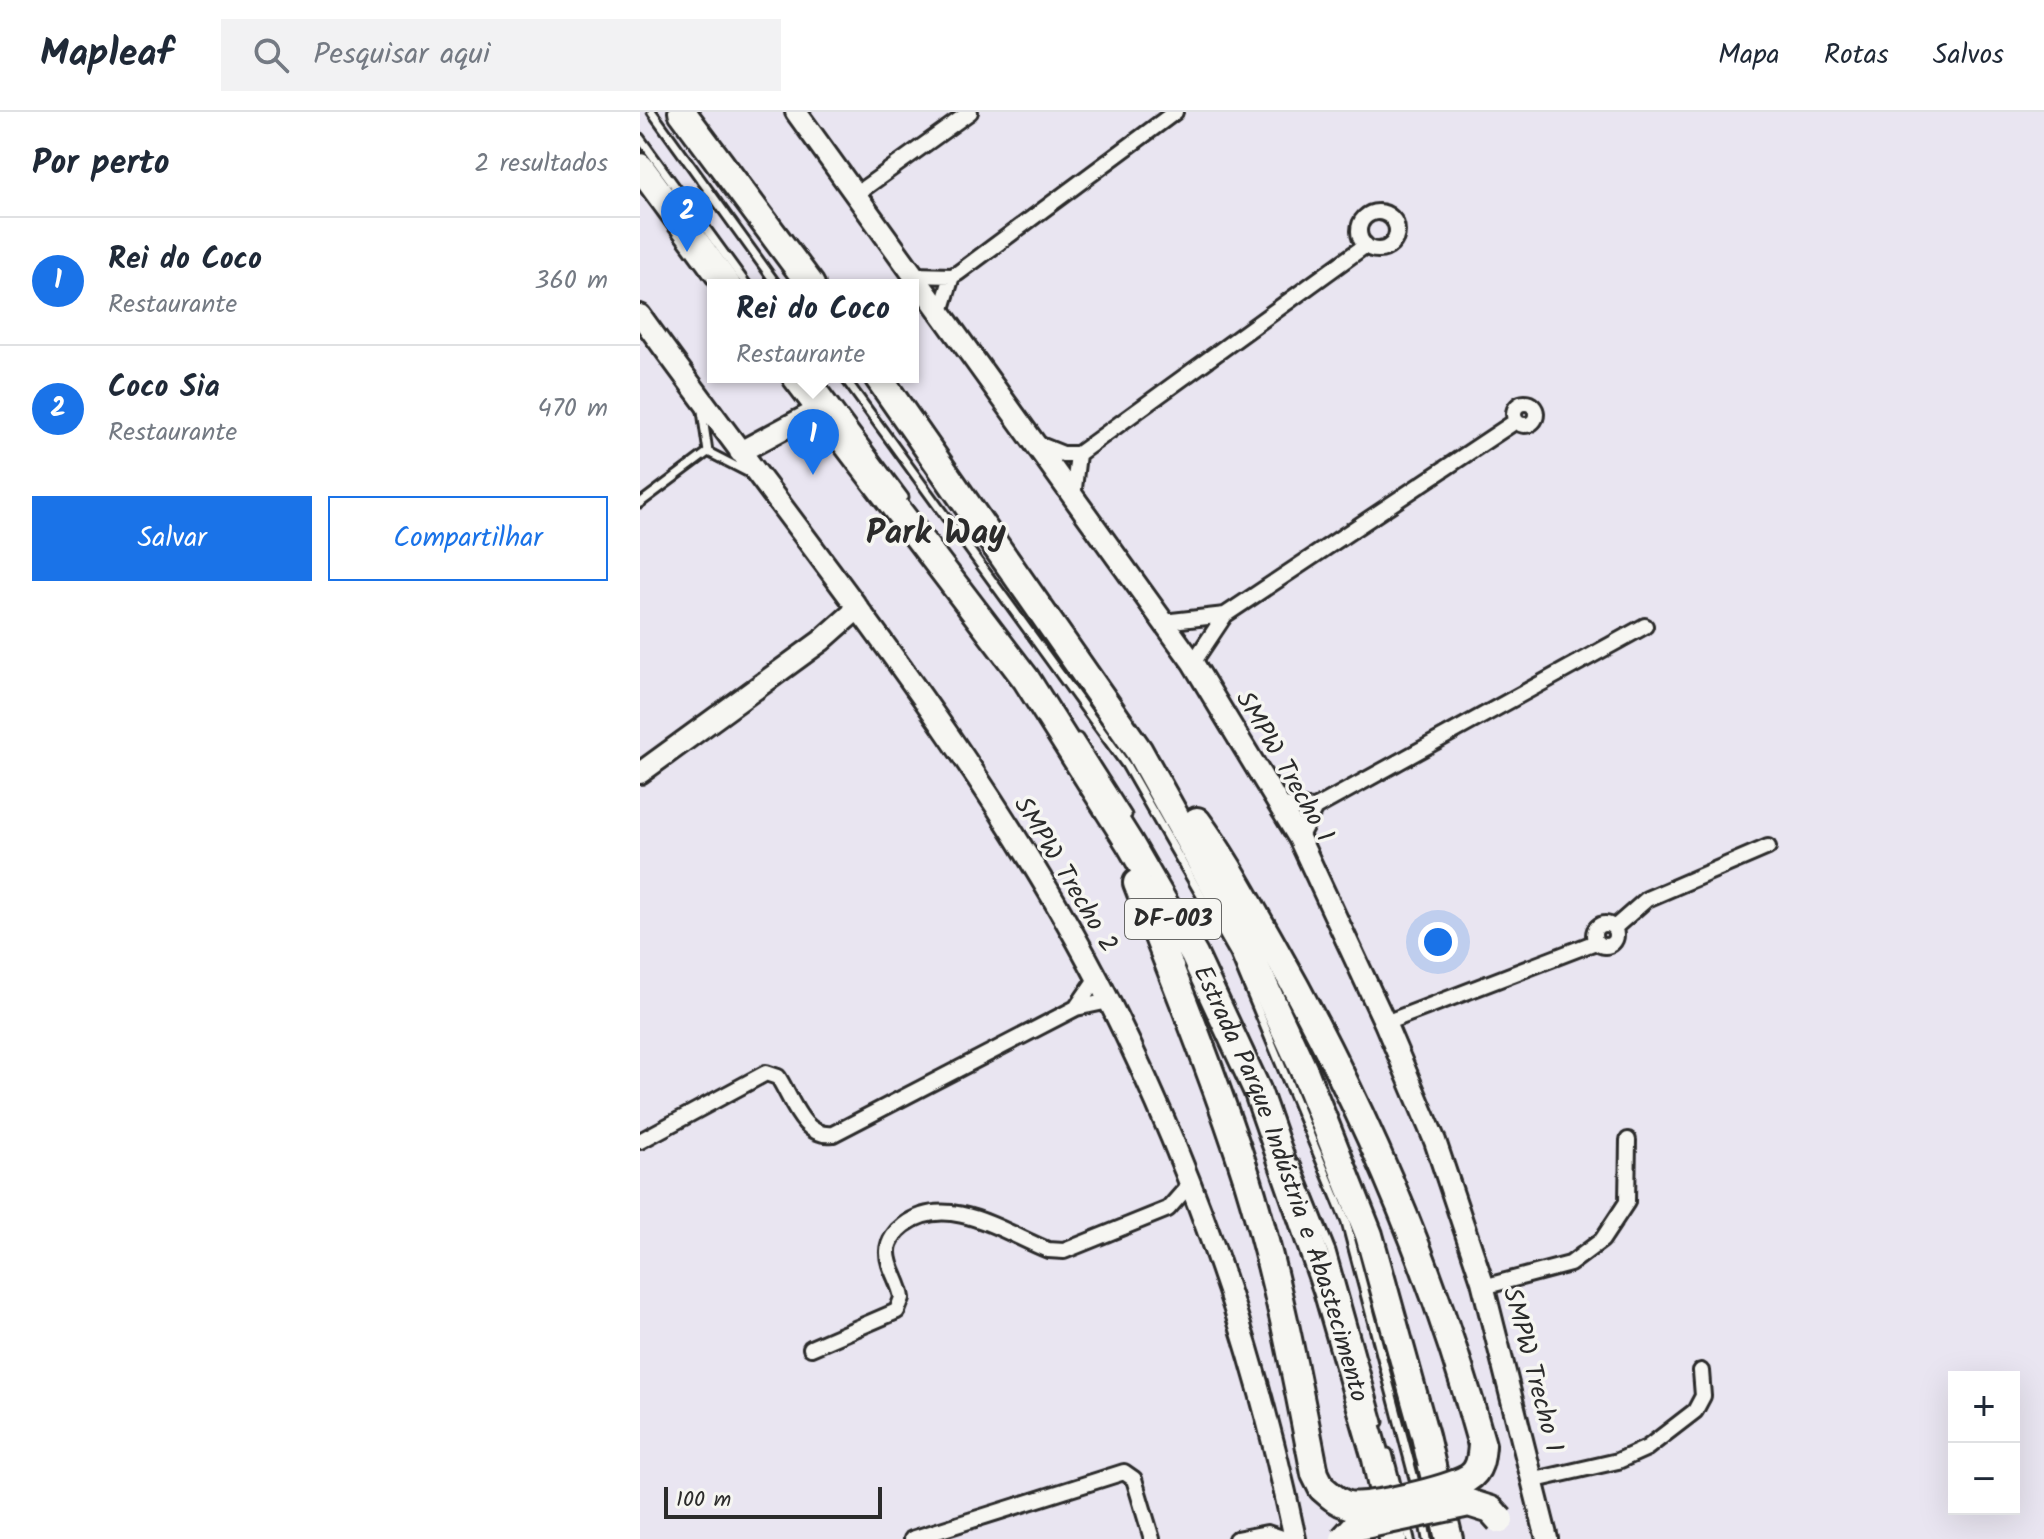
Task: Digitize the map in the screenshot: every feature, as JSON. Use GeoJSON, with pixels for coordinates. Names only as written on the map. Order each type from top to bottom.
{"type":"FeatureCollection","features":[{"type":"Feature","properties":{"kind":"highway"},"geometry":{"type":"LineString","coordinates":[[682,112],[807,279]]}},
{"type":"Feature","properties":{"kind":"highway"},"geometry":{"type":"LineString","coordinates":[[640,167],[723,279]]}},
{"type":"Feature","properties":{"kind":"highway","name":"Estrada Parque Indústria e Abastecimento"},"geometry":{"type":"LineString","coordinates":[[800,383],[1026,679],[1131,835],[1194,955],[1257,1090],[1327,1290],[1376,1459],[1393,1539]]}},
{"type":"Feature","properties":{"kind":"highway","name":"Estrada Parque Indústria e Abastecimento"},"geometry":{"type":"LineString","coordinates":[[882,383],[1139,751],[1239,931],[1305,1073],[1369,1235],[1425,1436],[1449,1539]]}},
{"type":"Feature","properties":{"kind":"highway"},"geometry":{"type":"LineString","coordinates":[[1131,835],[1134,875],[1188,1005],[1248,1181],[1276,1289],[1315,1474],[1322,1488],[1338,1501],[1358,1506],[1443,1488],[1469,1478],[1478,1468],[1482,1445],[1456,1349],[1414,1242],[1349,1094],[1299,993],[1204,831],[1172,787],[1139,751]]}},
{"type":"Feature","properties":{"kind":"highway"},"geometry":{"type":"LineString","coordinates":[[1344,1539],[1355,1527],[1469,1503],[1491,1510],[1502,1530]]}},
{"type":"Feature","properties":{"kind":"street","name":"SMPW Trecho 1"},"geometry":{"type":"LineString","coordinates":[[796,112],[917,279]]}},
{"type":"Feature","properties":{"kind":"street"},"geometry":{"type":"LineString","coordinates":[[856,194],[970,112]]}},
{"type":"Feature","properties":{"kind":"street"},"geometry":{"type":"LineString","coordinates":[[941,312],[952,276],[1175,112]]}},
{"type":"Feature","properties":{"kind":"street"},"geometry":{"type":"LineString","coordinates":[[1034,442],[1063,454],[1078,454],[1366,245]]}},
{"type":"Feature","properties":{"kind":"street"},"geometry":{"type":"LineString","coordinates":[[914,275],[952,276]]}},
{"type":"Feature","properties":{"kind":"street","name":"SMPW Trecho 1"},"geometry":{"type":"LineString","coordinates":[[919,282],[1193,663],[1299,838],[1385,1023],[1435,1141],[1483,1287],[1535,1480],[1547,1539]]}},
{"type":"Feature","properties":{"kind":"street","name":"SMPW Trecho 2"},"geometry":{"type":"LineString","coordinates":[[640,315],[972,771],[1034,869],[1109,1001],[1202,1213],[1262,1398],[1295,1539]]}},
{"type":"Feature","properties":{"kind":"street"},"geometry":{"type":"LineString","coordinates":[[740,452],[820,409]]}},
{"type":"Feature","properties":{"kind":"street"},"geometry":{"type":"LineString","coordinates":[[1193,663],[1225,615],[1516,421]]}},
{"type":"Feature","properties":{"kind":"street"},"geometry":{"type":"LineString","coordinates":[[1073,497],[1078,454]]}},
{"type":"Feature","properties":{"kind":"street"},"geometry":{"type":"LineString","coordinates":[[640,773],[821,641],[856,610]]}},
{"type":"Feature","properties":{"kind":"street"},"geometry":{"type":"LineString","coordinates":[[1163,622],[1225,615]]}},
{"type":"Feature","properties":{"kind":"street"},"geometry":{"type":"LineString","coordinates":[[1279,806],[1315,808],[1645,626]]}},
{"type":"Feature","properties":{"kind":"street"},"geometry":{"type":"LineString","coordinates":[[1299,838],[1315,808]]}},
{"type":"Feature","properties":{"kind":"street"},"geometry":{"type":"LineString","coordinates":[[1385,1023],[1596,942],[1594,934],[1599,926],[1607,924],[1614,928],[1647,899],[1768,847]]}},
{"type":"Feature","properties":{"kind":"street"},"geometry":{"type":"LineString","coordinates":[[1076,1008],[1096,979]]}},
{"type":"Feature","properties":{"kind":"street"},"geometry":{"type":"LineString","coordinates":[[640,1141],[766,1073],[778,1077],[808,1127],[824,1135],[833,1134],[1076,1008],[1109,1001]]}},
{"type":"Feature","properties":{"kind":"street"},"geometry":{"type":"LineString","coordinates":[[1483,1287],[1570,1264],[1602,1240],[1627,1202],[1628,1140]]}},
{"type":"Feature","properties":{"kind":"street"},"geometry":{"type":"LineString","coordinates":[[811,1348],[897,1311],[902,1298],[888,1245],[899,1229],[912,1220],[933,1213],[957,1212],[1048,1250],[1064,1251],[1168,1209],[1190,1184]]}},
{"type":"Feature","properties":{"kind":"street"},"geometry":{"type":"LineString","coordinates":[[1168,1209],[1202,1213]]}},
{"type":"Feature","properties":{"kind":"street"},"geometry":{"type":"LineString","coordinates":[[1535,1480],[1618,1461],[1647,1448],[1695,1411],[1703,1396],[1701,1371]]}},
{"type":"Feature","properties":{"kind":"street"},"geometry":{"type":"LineString","coordinates":[[912,1539],[1124,1472],[1134,1479],[1152,1539]]}},
{"type":"Feature","properties":{"kind":"street"},"geometry":{"type":"LineString","coordinates":[[1236,1539],[1267,1533],[1290,1514]]}},
{"type":"Feature","properties":{"kind":"street"},"geometry":{"type":"LineString","coordinates":[[1267,1533],[1285,1539]]}},
{"type":"Feature","properties":{"kind":"lane"},"geometry":{"type":"LineString","coordinates":[[652,112],[773,279]]}},
{"type":"Feature","properties":{"kind":"lane"},"geometry":{"type":"LineString","coordinates":[[640,138],[743,279]]}},
{"type":"Feature","properties":{"kind":"lane"},"geometry":{"type":"LineString","coordinates":[[819,383],[908,503]]}},
{"type":"Feature","properties":{"kind":"lane"},"geometry":{"type":"LineString","coordinates":[[848,383],[1126,765],[1235,955],[1346,1222],[1414,1474],[1427,1539]]}},
{"type":"Feature","properties":{"kind":"lane"},"geometry":{"type":"LineString","coordinates":[[693,387],[707,428],[708,452]]}},
{"type":"Feature","properties":{"kind":"lane"},"geometry":{"type":"LineString","coordinates":[[708,452],[761,481]]}},
{"type":"Feature","properties":{"kind":"lane"},"geometry":{"type":"LineString","coordinates":[[640,503],[708,452]]}},
{"type":"Feature","properties":{"kind":"lane"},"geometry":{"type":"LineString","coordinates":[[992,617],[1061,714]]}},
{"type":"Feature","properties":{"kind":"lane"},"geometry":{"type":"LineString","coordinates":[[1070,726],[1104,775],[1131,835]]}},
{"type":"Feature","properties":{"kind":"lane"},"geometry":{"type":"LineString","coordinates":[[1161,876],[1274,1109]]}},
{"type":"Feature","properties":{"kind":"lane"},"geometry":{"type":"LineString","coordinates":[[1291,1152],[1331,1251],[1380,1427]]}},
{"type":"Feature","properties":{"kind":"lane"},"geometry":{"type":"LineString","coordinates":[[1384,1441],[1410,1539]]}},
{"type":"Feature","properties":{"kind":"place","name":"Coco Sia"},"geometry":{"type":"Point","coordinates":[687,252]}},
{"type":"Feature","properties":{"kind":"place","name":"Rei do Coco"},"geometry":{"type":"Point","coordinates":[813,475]}},
{"type":"Feature","properties":{"kind":"district","name":"Park Way"},"geometry":{"type":"Point","coordinates":[936,534]}}]}
